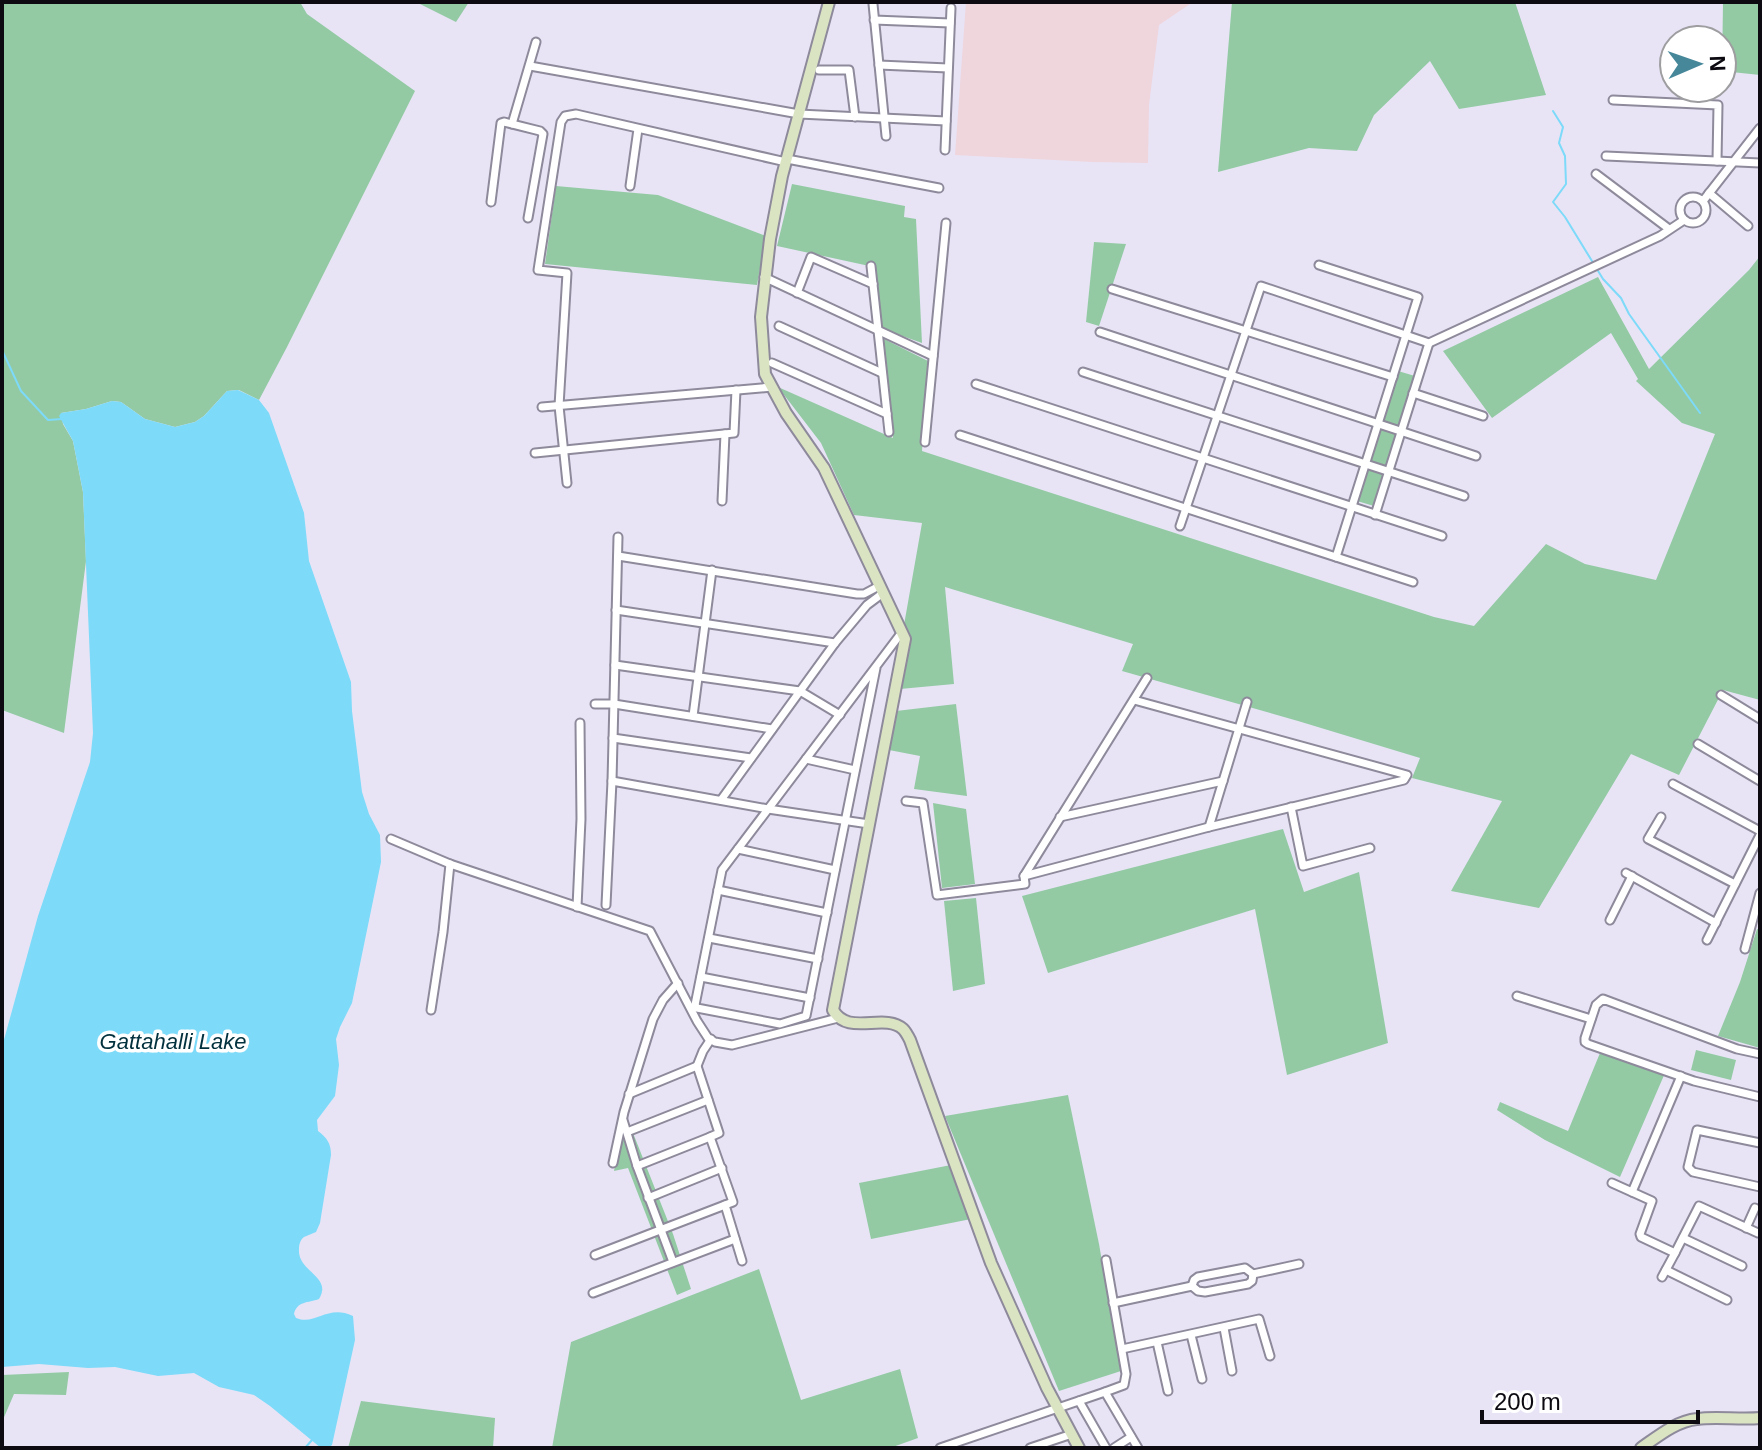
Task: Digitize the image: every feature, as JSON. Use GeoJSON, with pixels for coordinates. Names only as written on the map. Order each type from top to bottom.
{"type":"FeatureCollection","features":[{"type":"Feature","properties":{"kind":"street"},"geometry":{"type":"LineString","coordinates":[[829,2],[786,160],[764,277],[761,317],[765,374],[786,413],[824,468],[905,639],[833,1010],[838,1018],[846,1022],[891,1023],[903,1029],[910,1040],[991,1263],[1079,1448]]}},
{"type":"Feature","properties":{"kind":"street"},"geometry":{"type":"LineString","coordinates":[[873,4],[886,136]]}},
{"type":"Feature","properties":{"kind":"street"},"geometry":{"type":"LineString","coordinates":[[945,150],[951,8]]}},
{"type":"Feature","properties":{"kind":"street"},"geometry":{"type":"LineString","coordinates":[[874,20],[950,23]]}},
{"type":"Feature","properties":{"kind":"street"},"geometry":{"type":"LineString","coordinates":[[512,124],[536,42]]}},
{"type":"Feature","properties":{"kind":"street"},"geometry":{"type":"LineString","coordinates":[[879,65],[948,68]]}},
{"type":"Feature","properties":{"kind":"street"},"geometry":{"type":"LineString","coordinates":[[530,66],[799,114],[946,121]]}},
{"type":"Feature","properties":{"kind":"street"},"geometry":{"type":"LineString","coordinates":[[819,70],[849,70],[855,117]]}},
{"type":"Feature","properties":{"kind":"street"},"geometry":{"type":"LineString","coordinates":[[1613,100],[1718,105],[1717,161]]}},
{"type":"Feature","properties":{"kind":"street"},"geometry":{"type":"LineString","coordinates":[[567,483],[559,406],[567,273],[538,270],[561,122],[565,116],[576,114],[786,160],[939,188]]}},
{"type":"Feature","properties":{"kind":"street"},"geometry":{"type":"LineString","coordinates":[[491,202],[501,123],[540,131],[543,134],[528,218]]}},
{"type":"Feature","properties":{"kind":"street"},"geometry":{"type":"LineString","coordinates":[[1703,201],[1760,128]]}},
{"type":"Feature","properties":{"kind":"street"},"geometry":{"type":"LineString","coordinates":[[630,186],[638,129]]}},
{"type":"Feature","properties":{"kind":"street"},"geometry":{"type":"LineString","coordinates":[[1606,156],[1760,163]]}},
{"type":"Feature","properties":{"kind":"street"},"geometry":{"type":"LineString","coordinates":[[1596,174],[1669,229]]}},
{"type":"Feature","properties":{"kind":"street"},"geometry":{"type":"LineString","coordinates":[[1709,193],[1748,226]]}},
{"type":"Feature","properties":{"kind":"street"},"geometry":{"type":"LineString","coordinates":[[1693,197],[1703,201],[1706,212],[1703,219],[1692,223],[1684,220],[1680,212],[1683,201],[1693,197]]}},
{"type":"Feature","properties":{"kind":"street"},"geometry":{"type":"LineString","coordinates":[[1180,526],[1261,286],[1429,343],[1660,236],[1684,220]]}},
{"type":"Feature","properties":{"kind":"street"},"geometry":{"type":"LineString","coordinates":[[925,442],[946,223]]}},
{"type":"Feature","properties":{"kind":"street"},"geometry":{"type":"LineString","coordinates":[[797,293],[811,257],[873,284]]}},
{"type":"Feature","properties":{"kind":"street"},"geometry":{"type":"LineString","coordinates":[[1319,265],[1418,297],[1336,557]]}},
{"type":"Feature","properties":{"kind":"street"},"geometry":{"type":"LineString","coordinates":[[871,266],[889,432]]}},
{"type":"Feature","properties":{"kind":"street"},"geometry":{"type":"LineString","coordinates":[[764,277],[933,356]]}},
{"type":"Feature","properties":{"kind":"street"},"geometry":{"type":"LineString","coordinates":[[1112,289],[1393,377]]}},
{"type":"Feature","properties":{"kind":"street"},"geometry":{"type":"LineString","coordinates":[[779,326],[882,373]]}},
{"type":"Feature","properties":{"kind":"street"},"geometry":{"type":"LineString","coordinates":[[1100,332],[1476,456]]}},
{"type":"Feature","properties":{"kind":"street"},"geometry":{"type":"LineString","coordinates":[[1375,515],[1429,343]]}},
{"type":"Feature","properties":{"kind":"street"},"geometry":{"type":"LineString","coordinates":[[772,363],[887,414]]}},
{"type":"Feature","properties":{"kind":"street"},"geometry":{"type":"LineString","coordinates":[[1083,372],[1464,496]]}},
{"type":"Feature","properties":{"kind":"street"},"geometry":{"type":"LineString","coordinates":[[976,384],[1442,536]]}},
{"type":"Feature","properties":{"kind":"street"},"geometry":{"type":"LineString","coordinates":[[542,407],[772,387]]}},
{"type":"Feature","properties":{"kind":"street"},"geometry":{"type":"LineString","coordinates":[[535,453],[734,433],[736,390]]}},
{"type":"Feature","properties":{"kind":"street"},"geometry":{"type":"LineString","coordinates":[[1413,393],[1483,416]]}},
{"type":"Feature","properties":{"kind":"street"},"geometry":{"type":"LineString","coordinates":[[722,501],[725,434]]}},
{"type":"Feature","properties":{"kind":"street"},"geometry":{"type":"LineString","coordinates":[[960,435],[1413,582]]}},
{"type":"Feature","properties":{"kind":"street"},"geometry":{"type":"LineString","coordinates":[[606,905],[618,537]]}},
{"type":"Feature","properties":{"kind":"street"},"geometry":{"type":"LineString","coordinates":[[618,556],[857,594],[881,590]]}},
{"type":"Feature","properties":{"kind":"street"},"geometry":{"type":"LineString","coordinates":[[693,716],[712,570]]}},
{"type":"Feature","properties":{"kind":"street"},"geometry":{"type":"LineString","coordinates":[[721,800],[835,643],[881,590]]}},
{"type":"Feature","properties":{"kind":"street"},"geometry":{"type":"LineString","coordinates":[[616,610],[835,643]]}},
{"type":"Feature","properties":{"kind":"street"},"geometry":{"type":"LineString","coordinates":[[876,668],[806,1016],[780,1024],[697,1008],[695,1005],[722,870],[899,636]]}},
{"type":"Feature","properties":{"kind":"street"},"geometry":{"type":"LineString","coordinates":[[615,665],[800,691],[840,715]]}},
{"type":"Feature","properties":{"kind":"street"},"geometry":{"type":"LineString","coordinates":[[906,801],[923,803],[937,895],[1025,884],[1024,876],[1147,678]]}},
{"type":"Feature","properties":{"kind":"street"},"geometry":{"type":"LineString","coordinates":[[1721,695],[1760,719]]}},
{"type":"Feature","properties":{"kind":"street"},"geometry":{"type":"LineString","coordinates":[[1024,876],[1404,780],[1407,775],[1134,700]]}},
{"type":"Feature","properties":{"kind":"street"},"geometry":{"type":"LineString","coordinates":[[1209,827],[1247,702]]}},
{"type":"Feature","properties":{"kind":"street"},"geometry":{"type":"LineString","coordinates":[[595,704],[614,704],[772,729]]}},
{"type":"Feature","properties":{"kind":"street"},"geometry":{"type":"LineString","coordinates":[[577,907],[581,819],[580,723]]}},
{"type":"Feature","properties":{"kind":"street"},"geometry":{"type":"LineString","coordinates":[[613,738],[751,758]]}},
{"type":"Feature","properties":{"kind":"street"},"geometry":{"type":"LineString","coordinates":[[1698,744],[1760,781]]}},
{"type":"Feature","properties":{"kind":"street"},"geometry":{"type":"LineString","coordinates":[[806,759],[855,770]]}},
{"type":"Feature","properties":{"kind":"street"},"geometry":{"type":"LineString","coordinates":[[612,781],[869,824]]}},
{"type":"Feature","properties":{"kind":"street"},"geometry":{"type":"LineString","coordinates":[[1060,817],[1223,781]]}},
{"type":"Feature","properties":{"kind":"street"},"geometry":{"type":"LineString","coordinates":[[1673,784],[1760,833],[1707,940]]}},
{"type":"Feature","properties":{"kind":"street"},"geometry":{"type":"LineString","coordinates":[[1291,807],[1303,866],[1370,848]]}},
{"type":"Feature","properties":{"kind":"street"},"geometry":{"type":"LineString","coordinates":[[1661,817],[1648,839],[1735,884]]}},
{"type":"Feature","properties":{"kind":"street"},"geometry":{"type":"LineString","coordinates":[[391,839],[450,864],[652,933],[708,1043]]}},
{"type":"Feature","properties":{"kind":"street"},"geometry":{"type":"LineString","coordinates":[[738,849],[835,870]]}},
{"type":"Feature","properties":{"kind":"street"},"geometry":{"type":"LineString","coordinates":[[431,1010],[450,864]]}},
{"type":"Feature","properties":{"kind":"street"},"geometry":{"type":"LineString","coordinates":[[1610,920],[1629,875],[1716,923]]}},
{"type":"Feature","properties":{"kind":"street"},"geometry":{"type":"LineString","coordinates":[[718,890],[827,913]]}},
{"type":"Feature","properties":{"kind":"street"},"geometry":{"type":"LineString","coordinates":[[1745,949],[1756,922],[1760,893]]}},
{"type":"Feature","properties":{"kind":"street"},"geometry":{"type":"LineString","coordinates":[[709,938],[818,959]]}},
{"type":"Feature","properties":{"kind":"street"},"geometry":{"type":"LineString","coordinates":[[701,977],[810,998]]}},
{"type":"Feature","properties":{"kind":"street"},"geometry":{"type":"LineString","coordinates":[[613,1163],[622,1118],[653,1019],[678,983]]}},
{"type":"Feature","properties":{"kind":"street"},"geometry":{"type":"LineString","coordinates":[[1517,996],[1591,1019]]}},
{"type":"Feature","properties":{"kind":"street"},"geometry":{"type":"LineString","coordinates":[[1760,1054],[1737,1049],[1603,999],[1596,1005],[1585,1038],[1588,1044],[1681,1076],[1760,1097]]}},
{"type":"Feature","properties":{"kind":"street"},"geometry":{"type":"LineString","coordinates":[[708,1043],[732,1045],[838,1018]]}},
{"type":"Feature","properties":{"kind":"street"},"geometry":{"type":"LineString","coordinates":[[629,1094],[697,1066],[708,1043]]}},
{"type":"Feature","properties":{"kind":"street"},"geometry":{"type":"LineString","coordinates":[[637,1166],[719,1133],[697,1066]]}},
{"type":"Feature","properties":{"kind":"street"},"geometry":{"type":"LineString","coordinates":[[1632,1192],[1681,1076]]}},
{"type":"Feature","properties":{"kind":"street"},"geometry":{"type":"LineString","coordinates":[[627,1132],[708,1100]]}},
{"type":"Feature","properties":{"kind":"street"},"geometry":{"type":"LineString","coordinates":[[622,1118],[673,1262]]}},
{"type":"Feature","properties":{"kind":"street"},"geometry":{"type":"LineString","coordinates":[[1760,1143],[1697,1130],[1688,1167],[1693,1172],[1760,1187]]}},
{"type":"Feature","properties":{"kind":"street"},"geometry":{"type":"LineString","coordinates":[[595,1255],[733,1202],[710,1137]]}},
{"type":"Feature","properties":{"kind":"street"},"geometry":{"type":"LineString","coordinates":[[648,1198],[722,1168]]}},
{"type":"Feature","properties":{"kind":"street"},"geometry":{"type":"LineString","coordinates":[[1612,1183],[1652,1201],[1641,1237],[1675,1253]]}},
{"type":"Feature","properties":{"kind":"street"},"geometry":{"type":"LineString","coordinates":[[725,1205],[742,1261]]}},
{"type":"Feature","properties":{"kind":"street"},"geometry":{"type":"LineString","coordinates":[[1727,1300],[1664,1274],[1699,1206],[1758,1233]]}},
{"type":"Feature","properties":{"kind":"street"},"geometry":{"type":"LineString","coordinates":[[1746,1228],[1755,1208]]}},
{"type":"Feature","properties":{"kind":"street"},"geometry":{"type":"LineString","coordinates":[[1683,1238],[1742,1266]]}},
{"type":"Feature","properties":{"kind":"street"},"geometry":{"type":"LineString","coordinates":[[593,1293],[735,1239]]}},
{"type":"Feature","properties":{"kind":"street"},"geometry":{"type":"LineString","coordinates":[[940,1448],[1124,1385],[1122,1349],[1106,1260]]}},
{"type":"Feature","properties":{"kind":"street"},"geometry":{"type":"LineString","coordinates":[[1192,1286],[1198,1277],[1245,1268],[1253,1274],[1299,1264]]}},
{"type":"Feature","properties":{"kind":"street"},"geometry":{"type":"LineString","coordinates":[[1192,1286],[1205,1292],[1248,1284],[1253,1274]]}},
{"type":"Feature","properties":{"kind":"street"},"geometry":{"type":"LineString","coordinates":[[1113,1303],[1192,1286]]}},
{"type":"Feature","properties":{"kind":"street"},"geometry":{"type":"LineString","coordinates":[[1122,1349],[1259,1319],[1270,1356]]}},
{"type":"Feature","properties":{"kind":"street"},"geometry":{"type":"LineString","coordinates":[[1224,1328],[1232,1371]]}},
{"type":"Feature","properties":{"kind":"street"},"geometry":{"type":"LineString","coordinates":[[1191,1335],[1202,1379]]}},
{"type":"Feature","properties":{"kind":"street"},"geometry":{"type":"LineString","coordinates":[[1157,1342],[1168,1391]]}},
{"type":"Feature","properties":{"kind":"street"},"geometry":{"type":"LineString","coordinates":[[1105,1392],[1138,1448]]}},
{"type":"Feature","properties":{"kind":"street"},"geometry":{"type":"LineString","coordinates":[[1079,1401],[1106,1448]]}},
{"type":"Feature","properties":{"kind":"street"},"geometry":{"type":"LineString","coordinates":[[1641,1448],[1668,1429],[1696,1419],[1760,1418]]}},
{"type":"Feature","properties":{"kind":"street"},"geometry":{"type":"LineString","coordinates":[[1030,1448],[1072,1434]]}},
{"type":"Feature","properties":{"kind":"street"},"geometry":{"type":"LineString","coordinates":[[1114,1448],[1131,1437]]}},
{"type":"Feature","properties":{"kind":"street"},"geometry":{"type":"LineString","coordinates":[[971,1438],[974,1448]]}},
{"type":"Feature","properties":{"kind":"shaded area"},"geometry":{"type":"Polygon","coordinates":[[[966,2],[1193,2],[1159,25],[1149,105],[1148,163],[955,155],[966,2]]]}},
{"type":"Feature","properties":{"kind":"green space"},"geometry":{"type":"Polygon","coordinates":[[[2,2],[300,2],[307,14],[415,91],[259,400],[239,390],[227,391],[204,416],[195,422],[175,427],[145,419],[121,402],[112,401],[61,413],[63,424],[73,441],[83,492],[86,561],[64,733],[2,710],[2,2]]]}},
{"type":"Feature","properties":{"kind":"green space"},"geometry":{"type":"Polygon","coordinates":[[[416,2],[469,2],[456,22],[416,2]]]}},
{"type":"Feature","properties":{"kind":"green space"},"geometry":{"type":"Polygon","coordinates":[[[1232,2],[1515,2],[1546,95],[1459,109],[1430,61],[1374,115],[1357,151],[1309,148],[1218,172],[1232,2]]]}},
{"type":"Feature","properties":{"kind":"green space"},"geometry":{"type":"Polygon","coordinates":[[[1723,2],[1760,2],[1760,75],[1738,73],[1738,24],[1723,24],[1723,2]]]}},
{"type":"Feature","properties":{"kind":"green space"},"geometry":{"type":"Polygon","coordinates":[[[792,184],[905,206],[904,217],[916,219],[922,343],[880,328],[874,267],[777,246],[792,184]]]}},
{"type":"Feature","properties":{"kind":"green space"},"geometry":{"type":"Polygon","coordinates":[[[556,186],[658,195],[766,236],[757,285],[545,264],[556,186]]]}},
{"type":"Feature","properties":{"kind":"green space"},"geometry":{"type":"Polygon","coordinates":[[[1094,242],[1126,244],[1099,326],[1086,322],[1094,242]]]}},
{"type":"Feature","properties":{"kind":"green space"},"geometry":{"type":"Polygon","coordinates":[[[1760,256],[1760,700],[1723,690],[1679,775],[1631,754],[1539,908],[1451,891],[1502,801],[1412,778],[1420,758],[1122,671],[1133,644],[945,587],[954,684],[900,689],[911,636],[904,625],[922,523],[854,515],[821,443],[778,387],[893,438],[882,338],[928,361],[922,451],[1434,617],[1474,626],[1546,544],[1585,564],[1656,580],[1715,434],[1682,423],[1636,381],[1638,379],[1611,333],[1492,418],[1443,351],[1598,277],[1649,369],[1760,256]]]}},
{"type":"Feature","properties":{"kind":"green space"},"geometry":{"type":"Polygon","coordinates":[[[1398,371],[1415,376],[1374,506],[1357,501],[1398,371]]]}},
{"type":"Feature","properties":{"kind":"green space"},"geometry":{"type":"Polygon","coordinates":[[[956,704],[967,796],[914,789],[920,756],[889,750],[896,711],[956,704]]]}},
{"type":"Feature","properties":{"kind":"green space"},"geometry":{"type":"Polygon","coordinates":[[[933,803],[966,809],[975,884],[942,888],[933,803]]]}},
{"type":"Feature","properties":{"kind":"green space"},"geometry":{"type":"Polygon","coordinates":[[[1283,829],[1304,892],[1359,872],[1388,1043],[1287,1075],[1255,909],[1048,973],[1022,896],[1283,829]]]}},
{"type":"Feature","properties":{"kind":"green space"},"geometry":{"type":"Polygon","coordinates":[[[976,898],[985,984],[953,991],[944,901],[976,898]]]}},
{"type":"Feature","properties":{"kind":"green space"},"geometry":{"type":"Polygon","coordinates":[[[1757,929],[1760,930],[1760,1048],[1718,1036],[1757,929]]]}},
{"type":"Feature","properties":{"kind":"green space"},"geometry":{"type":"Polygon","coordinates":[[[1696,1050],[1736,1060],[1731,1080],[1691,1070],[1696,1050]]]}},
{"type":"Feature","properties":{"kind":"green space"},"geometry":{"type":"Polygon","coordinates":[[[1600,1053],[1665,1073],[1620,1177],[1545,1140],[1497,1110],[1500,1102],[1568,1131],[1600,1053]]]}},
{"type":"Feature","properties":{"kind":"green space"},"geometry":{"type":"Polygon","coordinates":[[[1068,1095],[1121,1371],[1059,1391],[945,1116],[1068,1095]]]}},
{"type":"Feature","properties":{"kind":"green space"},"geometry":{"type":"Polygon","coordinates":[[[633,1133],[691,1289],[677,1295],[628,1168],[614,1171],[621,1136],[633,1133]]]}},
{"type":"Feature","properties":{"kind":"green space"},"geometry":{"type":"Polygon","coordinates":[[[951,1165],[971,1219],[871,1239],[859,1183],[951,1165]]]}},
{"type":"Feature","properties":{"kind":"green space"},"geometry":{"type":"Polygon","coordinates":[[[759,1269],[801,1400],[900,1369],[918,1438],[890,1448],[552,1448],[571,1342],[759,1269]]]}},
{"type":"Feature","properties":{"kind":"green space"},"geometry":{"type":"Polygon","coordinates":[[[69,1372],[66,1395],[14,1394],[2,1422],[2,1375],[69,1372]]]}},
{"type":"Feature","properties":{"kind":"green space"},"geometry":{"type":"Polygon","coordinates":[[[361,1401],[495,1418],[493,1448],[348,1448],[361,1401]]]}},
{"type":"Feature","properties":{"kind":"water","name":"Gattahalli Lake"},"geometry":{"type":"Polygon","coordinates":[[[238,390],[259,400],[269,413],[304,513],[309,561],[351,682],[362,792],[380,835],[381,862],[352,1003],[336,1039],[339,1065],[335,1096],[317,1120],[318,1131],[328,1141],[331,1155],[320,1223],[316,1232],[303,1238],[299,1247],[303,1263],[318,1279],[322,1291],[319,1299],[298,1307],[294,1314],[296,1318],[310,1319],[336,1312],[353,1316],[355,1340],[332,1445],[328,1448],[321,1448],[254,1395],[219,1387],[194,1373],[158,1376],[115,1367],[39,1364],[2,1367],[2,1047],[38,916],[90,762],[93,733],[83,492],[73,441],[59,416],[112,401],[121,402],[145,419],[175,427],[195,422],[227,391],[238,390]]]}},
{"type":"Feature","properties":{"kind":"waterway"},"geometry":{"type":"LineString","coordinates":[[1553,111],[1563,127],[1559,143],[1565,156],[1566,184],[1553,202],[1603,279],[1621,298],[1629,314],[1700,413]]}},
{"type":"Feature","properties":{"kind":"waterway"},"geometry":{"type":"LineString","coordinates":[[2,350],[21,391],[48,420],[62,419]]}},
{"type":"Feature","properties":{"kind":"waterway"},"geometry":{"type":"LineString","coordinates":[[305,1448],[312,1440]]}}]}
